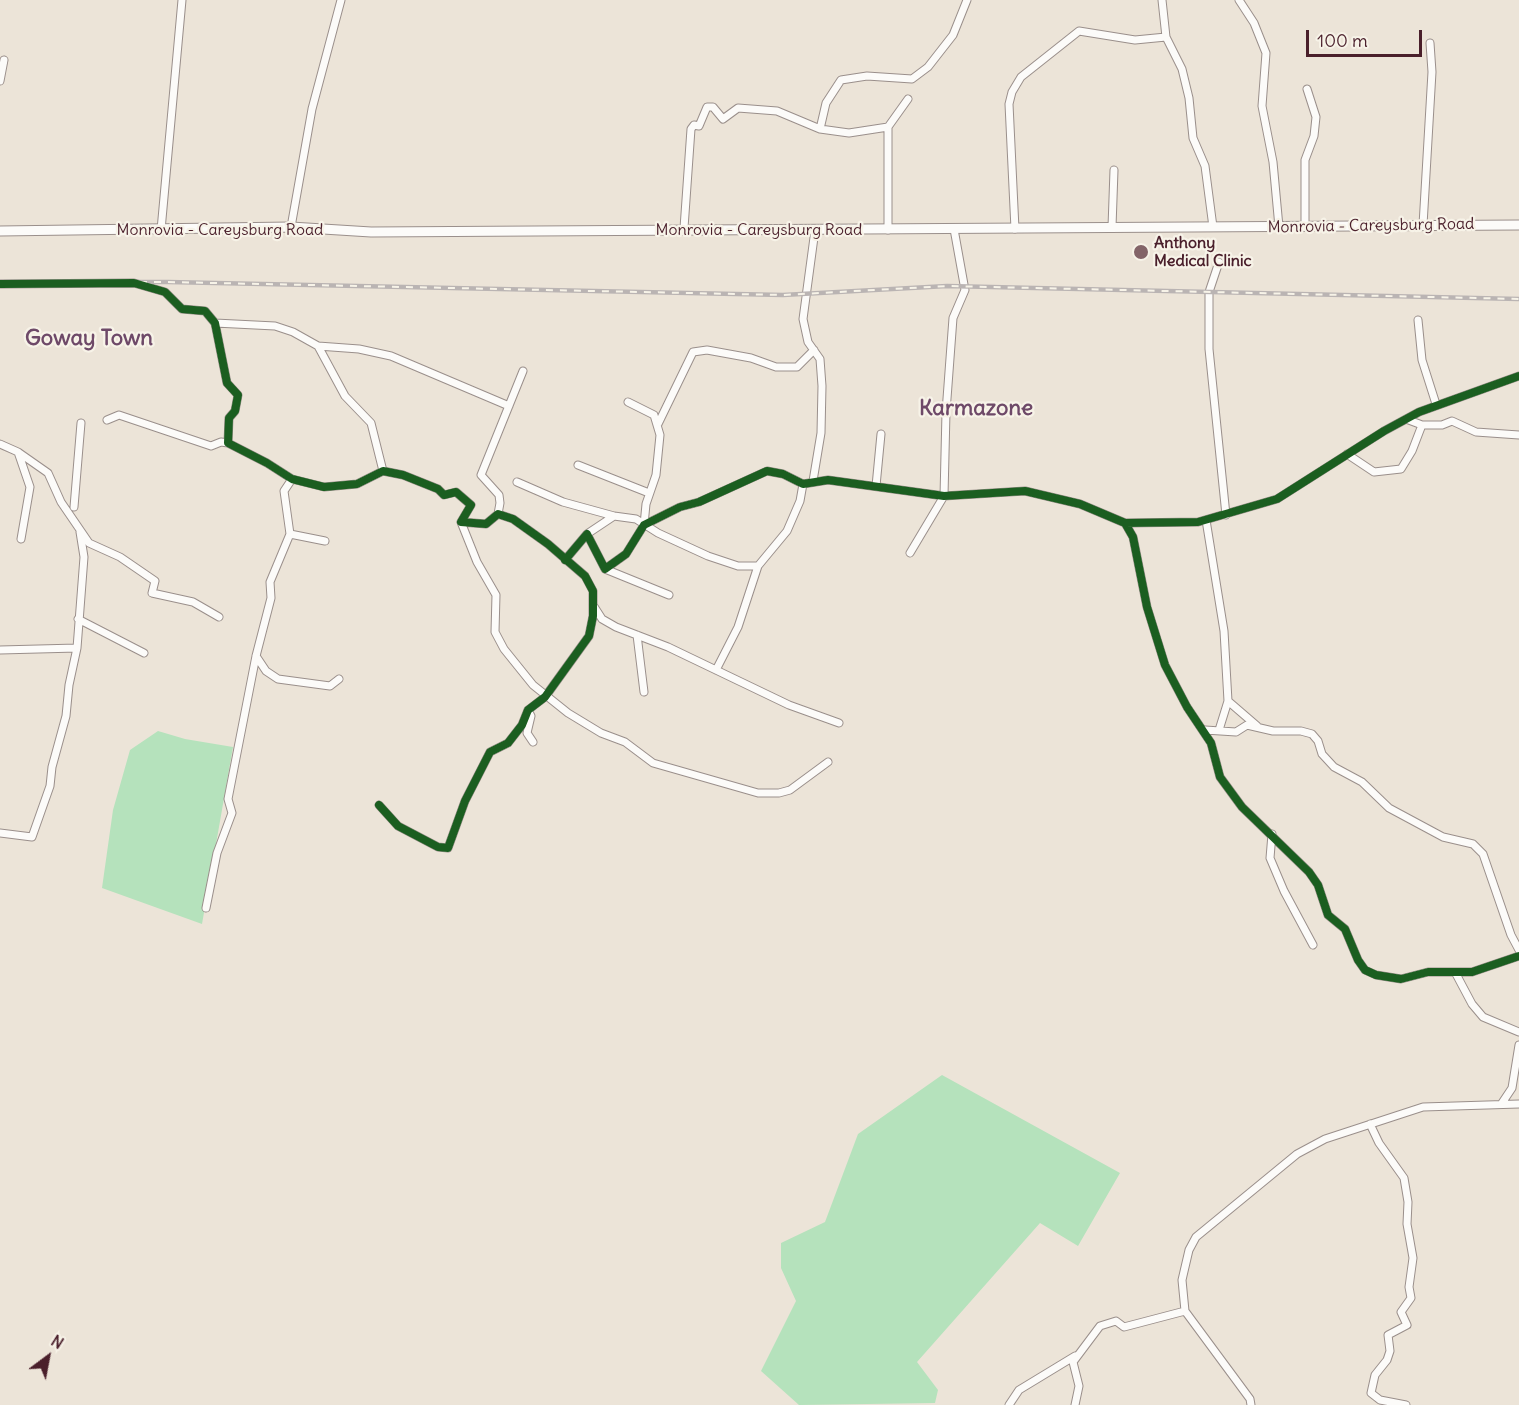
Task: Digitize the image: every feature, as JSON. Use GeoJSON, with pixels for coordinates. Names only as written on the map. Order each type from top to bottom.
{"type":"FeatureCollection","features":[{"type":"Feature","properties":{"kind":"main road","name":"Monrovia - Careysburg Road"},"geometry":{"type":"LineString","coordinates":[[0,231],[291,227],[371,232],[684,228],[888,230],[1519,225]]}},
{"type":"Feature","properties":{"kind":"street"},"geometry":{"type":"LineString","coordinates":[[161,230],[182,0]]}},
{"type":"Feature","properties":{"kind":"street"},"geometry":{"type":"LineString","coordinates":[[291,227],[312,109],[340,0]]}},
{"type":"Feature","properties":{"kind":"street"},"geometry":{"type":"LineString","coordinates":[[819,129],[824,109],[841,80],[867,76],[912,79],[928,68],[953,35],[967,0]]}},
{"type":"Feature","properties":{"kind":"street"},"geometry":{"type":"LineString","coordinates":[[1162,0],[1166,37],[1182,69],[1189,98],[1193,138],[1205,166],[1213,227]]}},
{"type":"Feature","properties":{"kind":"street"},"geometry":{"type":"LineString","coordinates":[[1239,0],[1254,23],[1266,53],[1262,105],[1273,162],[1279,227]]}},
{"type":"Feature","properties":{"kind":"street"},"geometry":{"type":"LineString","coordinates":[[1015,229],[1009,104],[1012,92],[1021,77],[1070,35],[1079,31],[1098,32],[1135,40],[1166,37]]}},
{"type":"Feature","properties":{"kind":"street"},"geometry":{"type":"LineString","coordinates":[[1423,225],[1432,72],[1430,43]]}},
{"type":"Feature","properties":{"kind":"street"},"geometry":{"type":"LineString","coordinates":[[0,81],[4,60]]}},
{"type":"Feature","properties":{"kind":"street"},"geometry":{"type":"LineString","coordinates":[[1305,227],[1305,160],[1314,136],[1316,117],[1307,89]]}},
{"type":"Feature","properties":{"kind":"street"},"geometry":{"type":"LineString","coordinates":[[888,230],[888,127],[908,99]]}},
{"type":"Feature","properties":{"kind":"street"},"geometry":{"type":"LineString","coordinates":[[684,228],[691,129],[694,125],[699,126],[707,107],[713,108],[723,119],[738,108],[777,111],[819,129],[849,133],[888,127]]}},
{"type":"Feature","properties":{"kind":"street"},"geometry":{"type":"LineString","coordinates":[[1112,227],[1114,170]]}},
{"type":"Feature","properties":{"kind":"street"},"geometry":{"type":"LineString","coordinates":[[910,553],[944,496],[946,412],[953,318],[965,290],[954,229]]}},
{"type":"Feature","properties":{"kind":"street"},"geometry":{"type":"LineString","coordinates":[[813,481],[823,406],[820,359],[808,342],[803,319],[814,230]]}},
{"type":"Feature","properties":{"kind":"street"},"geometry":{"type":"LineString","coordinates":[[1219,262],[1209,292],[1209,349],[1226,515]]}},
{"type":"Feature","properties":{"kind":"street"},"geometry":{"type":"LineString","coordinates":[[0,284],[121,282],[144,285],[165,292],[182,309],[205,311],[215,323],[228,383],[237,395],[235,411],[229,418],[228,443]]}},
{"type":"Feature","properties":{"kind":"street"},"geometry":{"type":"LineString","coordinates":[[1418,320],[1422,360],[1436,404]]}},
{"type":"Feature","properties":{"kind":"street"},"geometry":{"type":"LineString","coordinates":[[215,323],[275,326],[293,332],[318,346],[358,349],[391,356],[509,406]]}},
{"type":"Feature","properties":{"kind":"street"},"geometry":{"type":"LineString","coordinates":[[318,346],[345,396],[371,423],[383,471]]}},
{"type":"Feature","properties":{"kind":"street"},"geometry":{"type":"LineString","coordinates":[[605,569],[626,554],[645,525],[649,494],[656,475],[658,424],[693,352],[707,350],[751,358],[776,367],[797,368],[814,350]]}},
{"type":"Feature","properties":{"kind":"street"},"geometry":{"type":"LineString","coordinates":[[461,522],[486,524],[498,514],[501,503],[499,495],[481,475],[523,371]]}},
{"type":"Feature","properties":{"kind":"street"},"geometry":{"type":"LineString","coordinates":[[645,525],[680,507],[699,502],[767,471],[783,474],[803,483],[828,480],[944,496],[1025,491],[1080,504],[1125,523],[1206,520],[1277,499],[1406,419],[1436,404],[1519,376]]}},
{"type":"Feature","properties":{"kind":"street"},"geometry":{"type":"LineString","coordinates":[[628,402],[654,416],[658,424]]}},
{"type":"Feature","properties":{"kind":"street"},"geometry":{"type":"LineString","coordinates":[[107,420],[119,415],[212,446],[221,442],[228,443],[292,479],[324,487],[357,484],[383,471],[403,475],[438,489],[444,495],[456,492],[471,505],[461,522]]}},
{"type":"Feature","properties":{"kind":"street"},"geometry":{"type":"LineString","coordinates":[[1406,419],[1422,425],[1442,425],[1452,422],[1476,432],[1519,435]]}},
{"type":"Feature","properties":{"kind":"street"},"geometry":{"type":"LineString","coordinates":[[74,507],[81,423]]}},
{"type":"Feature","properties":{"kind":"street"},"geometry":{"type":"LineString","coordinates":[[1347,454],[1374,472],[1401,469],[1412,451],[1422,425]]}},
{"type":"Feature","properties":{"kind":"street"},"geometry":{"type":"LineString","coordinates":[[876,486],[881,434]]}},
{"type":"Feature","properties":{"kind":"street"},"geometry":{"type":"LineString","coordinates":[[0,444],[18,452],[51,477],[61,502],[80,532],[94,547],[120,557],[155,581],[152,593],[193,602],[219,617]]}},
{"type":"Feature","properties":{"kind":"street"},"geometry":{"type":"LineString","coordinates":[[18,452],[30,487],[21,539]]}},
{"type":"Feature","properties":{"kind":"street"},"geometry":{"type":"LineString","coordinates":[[578,465],[649,494]]}},
{"type":"Feature","properties":{"kind":"street"},"geometry":{"type":"LineString","coordinates":[[206,908],[217,853],[232,813],[228,799],[256,656],[271,598],[270,582],[290,534],[284,491],[292,479]]}},
{"type":"Feature","properties":{"kind":"street"},"geometry":{"type":"LineString","coordinates":[[517,482],[563,502],[614,516],[636,519],[723,562],[748,568],[758,566]]}},
{"type":"Feature","properties":{"kind":"street"},"geometry":{"type":"LineString","coordinates":[[716,670],[722,663],[738,627],[758,566],[787,531],[800,501],[803,483]]}},
{"type":"Feature","properties":{"kind":"street"},"geometry":{"type":"LineString","coordinates":[[379,805],[398,826],[438,847],[448,848],[465,801],[490,752],[508,743],[522,725],[528,710],[545,697],[589,636],[593,591],[585,576],[513,519],[498,514]]}},
{"type":"Feature","properties":{"kind":"street"},"geometry":{"type":"LineString","coordinates":[[566,560],[587,534],[614,516]]}},
{"type":"Feature","properties":{"kind":"street"},"geometry":{"type":"LineString","coordinates":[[1206,520],[1218,584],[1228,701],[1219,730]]}},
{"type":"Feature","properties":{"kind":"street"},"geometry":{"type":"LineString","coordinates":[[461,522],[477,562],[496,595],[495,632],[504,649],[545,697],[593,729],[625,742],[652,763],[758,793],[769,794],[790,790],[828,762]]}},
{"type":"Feature","properties":{"kind":"street"},"geometry":{"type":"LineString","coordinates":[[1125,523],[1133,537],[1147,607],[1165,665],[1187,707],[1205,730],[1216,757],[1220,777],[1242,807],[1272,834],[1318,885],[1329,915],[1345,929],[1358,960],[1365,970],[1376,975],[1401,980],[1428,972],[1472,972],[1519,956]]}},
{"type":"Feature","properties":{"kind":"street"},"geometry":{"type":"LineString","coordinates":[[0,833],[32,837],[50,786],[52,767],[66,716],[69,685],[77,648],[84,557],[80,532]]}},
{"type":"Feature","properties":{"kind":"street"},"geometry":{"type":"LineString","coordinates":[[290,534],[325,541]]}},
{"type":"Feature","properties":{"kind":"street"},"geometry":{"type":"LineString","coordinates":[[587,534],[605,569],[669,595]]}},
{"type":"Feature","properties":{"kind":"street"},"geometry":{"type":"LineString","coordinates":[[592,605],[602,619],[789,705],[839,723]]}},
{"type":"Feature","properties":{"kind":"street"},"geometry":{"type":"LineString","coordinates":[[78,618],[144,653]]}},
{"type":"Feature","properties":{"kind":"street"},"geometry":{"type":"LineString","coordinates":[[637,635],[644,692]]}},
{"type":"Feature","properties":{"kind":"street"},"geometry":{"type":"LineString","coordinates":[[0,650],[77,648]]}},
{"type":"Feature","properties":{"kind":"street"},"geometry":{"type":"LineString","coordinates":[[256,656],[266,671],[278,679],[330,686],[339,679]]}},
{"type":"Feature","properties":{"kind":"street"},"geometry":{"type":"LineString","coordinates":[[1228,701],[1257,726]]}},
{"type":"Feature","properties":{"kind":"street"},"geometry":{"type":"LineString","coordinates":[[528,710],[531,716],[527,733],[533,742]]}},
{"type":"Feature","properties":{"kind":"street"},"geometry":{"type":"LineString","coordinates":[[1205,730],[1236,732],[1247,725],[1273,731],[1301,731],[1312,734],[1318,741],[1322,754],[1334,767],[1362,782],[1389,808],[1443,837],[1473,844],[1483,854],[1510,935],[1519,950]]}},
{"type":"Feature","properties":{"kind":"street"},"geometry":{"type":"LineString","coordinates":[[1272,834],[1270,858],[1284,891],[1313,945]]}},
{"type":"Feature","properties":{"kind":"street"},"geometry":{"type":"LineString","coordinates":[[1455,972],[1472,1004],[1483,1017],[1519,1032]]}},
{"type":"Feature","properties":{"kind":"street"},"geometry":{"type":"LineString","coordinates":[[1502,1103],[1512,1088],[1519,1045]]}},
{"type":"Feature","properties":{"kind":"street"},"geometry":{"type":"LineString","coordinates":[[1251,1405],[1250,1399],[1185,1311],[1182,1280],[1189,1250],[1206,1226],[1297,1154],[1325,1139],[1423,1107],[1519,1104]]}},
{"type":"Feature","properties":{"kind":"street"},"geometry":{"type":"LineString","coordinates":[[1370,1124],[1379,1143],[1404,1178],[1408,1202],[1407,1224],[1413,1258],[1408,1287],[1411,1298],[1401,1312],[1407,1325],[1388,1335],[1390,1351],[1387,1360],[1375,1375],[1371,1393],[1380,1400],[1406,1405]]}},
{"type":"Feature","properties":{"kind":"street"},"geometry":{"type":"LineString","coordinates":[[1009,1405],[1019,1390],[1075,1356],[1100,1326],[1116,1321],[1124,1327],[1185,1311]]}},
{"type":"Feature","properties":{"kind":"street"},"geometry":{"type":"LineString","coordinates":[[1075,1356],[1073,1371],[1079,1378],[1075,1405]]}},
{"type":"Feature","properties":{"kind":"green space"},"geometry":{"type":"Polygon","coordinates":[[[158,731],[185,739],[233,747],[202,924],[102,888],[113,810],[130,750],[158,731]]]}},
{"type":"Feature","properties":{"kind":"green space"},"geometry":{"type":"Polygon","coordinates":[[[942,1075],[1120,1173],[1078,1246],[1040,1223],[917,1362],[938,1390],[935,1403],[799,1405],[761,1371],[796,1301],[781,1268],[781,1243],[825,1222],[858,1134],[942,1075]]]}},
{"type":"Feature","properties":{"kind":"railway"},"geometry":{"type":"LineString","coordinates":[[0,282],[168,282],[783,295],[947,286],[1519,299]]}},
{"type":"Feature","properties":{"kind":"cycle path"},"geometry":{"type":"LineString","coordinates":[[0,284],[134,283],[165,292],[182,309],[205,311],[215,323],[227,383],[238,395],[235,411],[229,418],[228,443],[292,479],[324,487],[357,484],[383,471],[403,475],[438,489],[444,495],[456,492],[471,505],[461,522],[486,524],[498,514],[513,519],[548,544],[585,576],[593,591],[593,616],[589,636],[545,697],[528,710],[522,725],[508,743],[490,752],[465,801],[448,848],[438,847],[398,826],[379,805]]}},
{"type":"Feature","properties":{"kind":"cycle path"},"geometry":{"type":"LineString","coordinates":[[565,560],[587,534],[605,569],[626,554],[644,525],[680,507],[699,502],[767,471],[783,474],[803,484],[828,480],[944,496],[1025,491],[1080,504],[1125,523],[1198,522],[1277,499],[1384,431],[1419,412],[1519,376]]}},
{"type":"Feature","properties":{"kind":"cycle path"},"geometry":{"type":"LineString","coordinates":[[1125,523],[1133,537],[1147,607],[1165,665],[1187,707],[1211,743],[1220,777],[1242,807],[1309,872],[1318,885],[1328,915],[1345,929],[1358,960],[1365,970],[1376,975],[1401,979],[1428,972],[1472,972],[1519,956]]}},
{"type":"Feature","properties":{"kind":"place","name":"Anthony Medical Clinic"},"geometry":{"type":"Point","coordinates":[1141,252]}},
{"type":"Feature","properties":{"kind":"district","name":"Goway Town"},"geometry":{"type":"Point","coordinates":[89,339]}},
{"type":"Feature","properties":{"kind":"district","name":"Karmazone"},"geometry":{"type":"Point","coordinates":[976,409]}}]}
